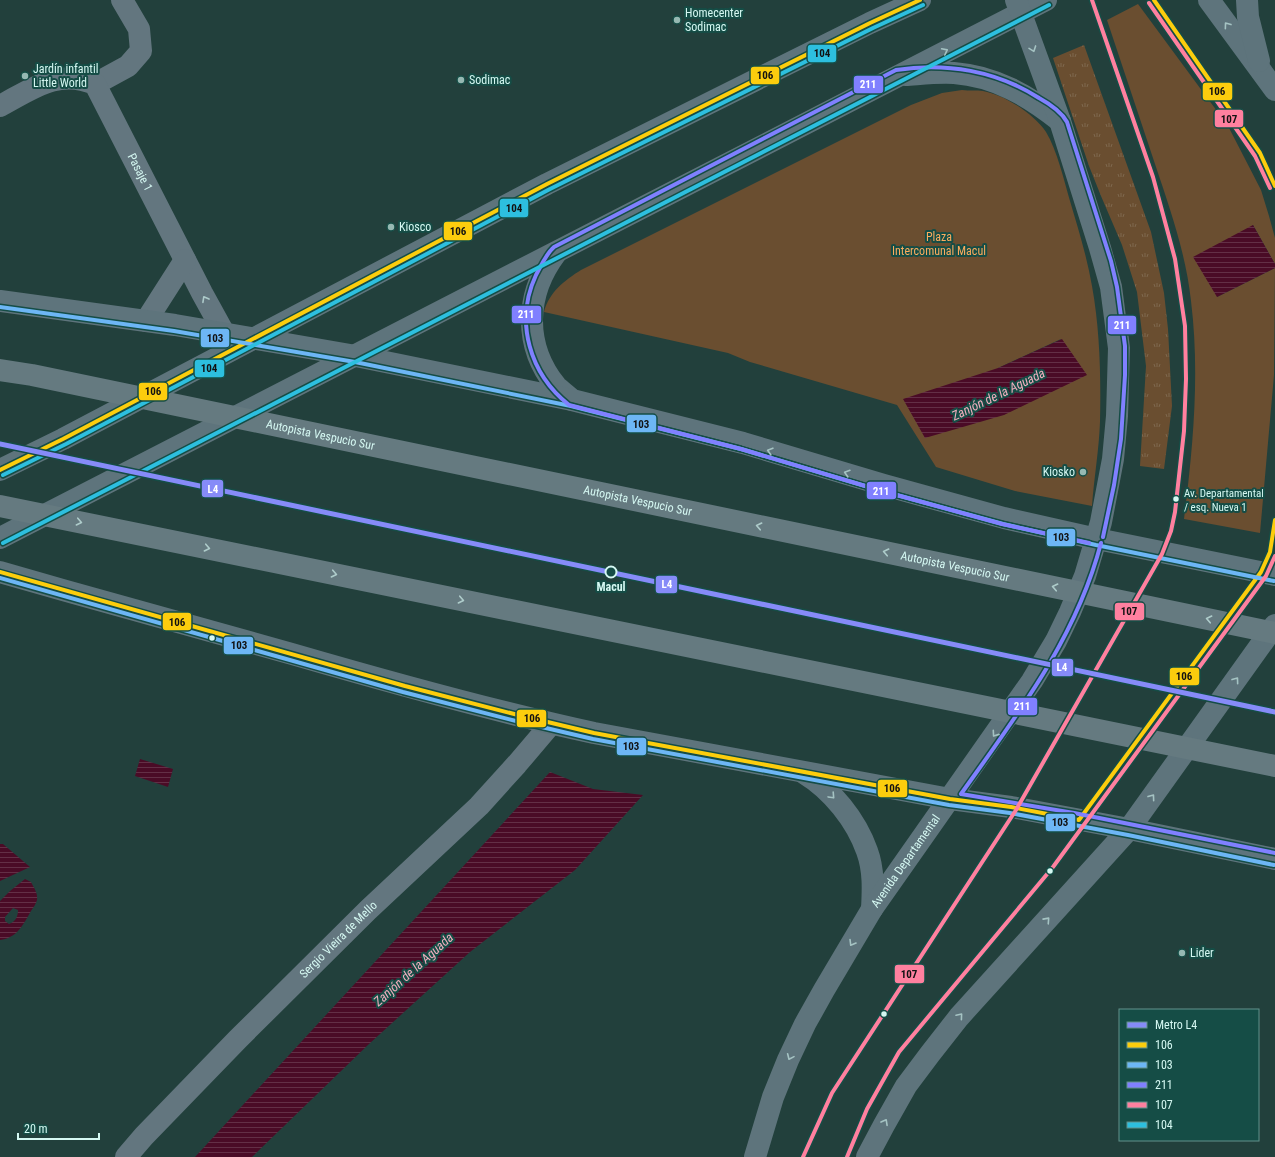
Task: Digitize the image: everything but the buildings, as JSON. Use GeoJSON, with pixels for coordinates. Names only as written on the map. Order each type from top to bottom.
{"type":"FeatureCollection","features":[{"type":"Feature","properties":{"kind":"highway","name":"Autopista Vespucio Sur"},"geometry":{"type":"LineString","coordinates":[[0,370],[32,375],[1275,633]]}},
{"type":"Feature","properties":{"kind":"highway"},"geometry":{"type":"LineString","coordinates":[[0,506],[1275,766]]}},
{"type":"Feature","properties":{"kind":"main road"},"geometry":{"type":"LineString","coordinates":[[0,470],[63,439],[547,184],[862,26],[920,0]]}},
{"type":"Feature","properties":{"kind":"main road"},"geometry":{"type":"LineString","coordinates":[[0,538],[898,76],[1018,6],[1046,0]]}},
{"type":"Feature","properties":{"kind":"main road"},"geometry":{"type":"LineString","coordinates":[[1209,0],[1271,84]]}},
{"type":"Feature","properties":{"kind":"main road"},"geometry":{"type":"LineString","coordinates":[[1247,0],[1248,17],[1253,41],[1271,84]]}},
{"type":"Feature","properties":{"kind":"main road","name":"Avenida Departamental"},"geometry":{"type":"LineString","coordinates":[[755,1157],[773,1097],[804,1024],[872,909],[1032,681],[1056,642],[1085,576],[1101,522],[1113,459],[1117,416],[1119,348],[1111,287],[1089,209],[1060,121],[1018,6]]}},
{"type":"Feature","properties":{"kind":"main road"},"geometry":{"type":"LineString","coordinates":[[898,76],[930,73],[979,77],[1024,94],[1060,121]]}},
{"type":"Feature","properties":{"kind":"main road"},"geometry":{"type":"LineString","coordinates":[[557,252],[546,266],[539,281],[534,297],[532,332],[537,351],[545,370],[557,386],[572,400]]}},
{"type":"Feature","properties":{"kind":"main road"},"geometry":{"type":"LineString","coordinates":[[0,301],[146,321],[254,338],[356,356],[572,400],[665,422],[743,443],[891,487],[1004,518],[1096,539],[1275,575]]}},
{"type":"Feature","properties":{"kind":"main road"},"geometry":{"type":"LineString","coordinates":[[0,572],[382,680],[551,724],[704,754],[950,799],[1011,807],[1129,829],[1275,859]]}},
{"type":"Feature","properties":{"kind":"main road"},"geometry":{"type":"LineString","coordinates":[[867,1157],[906,1086],[959,1017],[1129,829],[1275,625]]}},
{"type":"Feature","properties":{"kind":"main road"},"geometry":{"type":"LineString","coordinates":[[802,771],[817,781],[835,799],[849,816],[860,836],[867,852],[871,869],[873,889],[872,909]]}},
{"type":"Feature","properties":{"kind":"street"},"geometry":{"type":"LineString","coordinates":[[0,106],[47,82],[60,78],[72,78],[95,84],[128,66],[141,51],[139,29],[122,0]]}},
{"type":"Feature","properties":{"kind":"street","name":"Pasaje 1"},"geometry":{"type":"LineString","coordinates":[[95,84],[224,333]]}},
{"type":"Feature","properties":{"kind":"street"},"geometry":{"type":"LineString","coordinates":[[146,321],[185,260]]}},
{"type":"Feature","properties":{"kind":"street","name":"Sergio Vieira de Mello"},"geometry":{"type":"LineString","coordinates":[[126,1157],[144,1136],[368,910],[479,806],[551,724]]}},
{"type":"Feature","properties":{"kind":"green space"},"geometry":{"type":"Polygon","coordinates":[[[1138,4],[1228,126],[1261,190],[1275,238],[1275,264],[1253,225],[1217,297],[1275,268],[1274,375],[1260,533],[1184,519],[1193,438],[1195,383],[1194,328],[1189,283],[1172,215],[1107,20],[1138,4]]]}},
{"type":"Feature","properties":{"kind":"green space"},"geometry":{"type":"Polygon","coordinates":[[[1084,45],[1151,232],[1164,293],[1168,329],[1172,406],[1164,469],[1140,466],[1146,366],[1137,292],[1122,245],[1089,166],[1053,58],[1084,45]]]}},
{"type":"Feature","properties":{"kind":"green space","name":"Plaza Intercomunal Macul"},"geometry":{"type":"Polygon","coordinates":[[[962,90],[981,91],[992,93],[1009,101],[1027,112],[1041,125],[1050,139],[1057,156],[1085,253],[1097,319],[1100,371],[1100,422],[1092,506],[1015,491],[936,467],[897,405],[750,362],[728,353],[544,312],[546,305],[558,287],[581,270],[911,105],[942,93],[962,90]],[[1061,339],[998,368],[1004,415],[1061,339]]]}},
{"type":"Feature","properties":{"kind":"water"},"geometry":{"type":"Polygon","coordinates":[[[1253,225],[1275,264],[1275,268],[1217,297],[1193,257],[1253,225]]]}},
{"type":"Feature","properties":{"kind":"water","name":"Zanjón de la Aguada"},"geometry":{"type":"Polygon","coordinates":[[[1062,339],[1087,375],[1004,415],[925,438],[903,399],[998,368],[1062,339]]]}},
{"type":"Feature","properties":{"kind":"water"},"geometry":{"type":"Polygon","coordinates":[[[140,759],[173,769],[168,787],[135,776],[140,759]]]}},
{"type":"Feature","properties":{"kind":"water","name":"Zanjón de la Aguada"},"geometry":{"type":"Polygon","coordinates":[[[550,772],[593,789],[643,795],[575,870],[470,952],[369,1044],[252,1157],[195,1157],[550,772]]]}},
{"type":"Feature","properties":{"kind":"water"},"geometry":{"type":"Polygon","coordinates":[[[0,844],[3,844],[30,867],[0,881],[0,844]]]}},
{"type":"Feature","properties":{"kind":"water"},"geometry":{"type":"Polygon","coordinates":[[[25,879],[31,882],[36,893],[37,900],[19,930],[11,937],[0,940],[0,901],[25,879]],[[13,908],[5,917],[5,921],[9,924],[13,922],[17,917],[18,910],[13,908]]]}},
{"type":"Feature","properties":{"kind":"metro line","name":"L4"},"geometry":{"type":"LineString","coordinates":[[0,444],[1275,712]]}},
{"type":"Feature","properties":{"kind":"transit line","name":"106"},"geometry":{"type":"LineString","coordinates":[[0,470],[63,439],[547,184],[870,23],[920,0]]}},
{"type":"Feature","properties":{"kind":"transit line","name":"107"},"geometry":{"type":"LineString","coordinates":[[803,1157],[832,1093],[1016,810],[1162,554],[1171,531],[1175,512],[1184,431],[1186,379],[1185,326],[1175,259],[1153,177],[1092,0]]}},
{"type":"Feature","properties":{"kind":"transit line","name":"106"},"geometry":{"type":"LineString","coordinates":[[1154,0],[1260,153],[1275,186]]}},
{"type":"Feature","properties":{"kind":"transit line","name":"107"},"geometry":{"type":"LineString","coordinates":[[1149,3],[1255,156],[1270,188]]}},
{"type":"Feature","properties":{"kind":"transit line","name":"104"},"geometry":{"type":"LineString","coordinates":[[3,475],[66,444],[550,189],[873,28],[923,5]]}},
{"type":"Feature","properties":{"kind":"transit line","name":"104"},"geometry":{"type":"LineString","coordinates":[[3,543],[1049,5]]}},
{"type":"Feature","properties":{"kind":"transit line","name":"211"},"geometry":{"type":"LineString","coordinates":[[1089,543],[1002,524],[882,491],[741,449],[569,405],[555,392],[544,378],[536,363],[530,346],[526,329],[526,311],[536,275],[546,257],[554,247],[896,70],[934,67],[952,68],[988,75],[1006,81],[1055,108],[1062,114],[1067,122],[1111,261],[1117,287],[1125,346],[1125,375],[1121,439],[1114,485],[1103,537]]}},
{"type":"Feature","properties":{"kind":"transit line","name":"103"},"geometry":{"type":"LineString","coordinates":[[0,307],[174,331],[355,362],[571,406],[741,449],[882,491],[1003,524],[1096,545],[1274,581]]}},
{"type":"Feature","properties":{"kind":"transit line","name":"106"},"geometry":{"type":"LineString","coordinates":[[0,572],[405,686],[594,733],[950,799],[1011,807],[1079,820],[1261,572],[1270,552],[1275,520]]}},
{"type":"Feature","properties":{"kind":"transit line","name":"211"},"geometry":{"type":"LineString","coordinates":[[1101,543],[1090,578],[1076,612],[1043,675],[961,794],[1074,813],[1275,853]]}},
{"type":"Feature","properties":{"kind":"transit line","name":"107"},"geometry":{"type":"LineString","coordinates":[[847,1157],[867,1109],[899,1052],[1053,867],[1266,576],[1275,556]]}},
{"type":"Feature","properties":{"kind":"transit line","name":"103"},"geometry":{"type":"LineString","coordinates":[[0,578],[403,692],[593,739],[949,805],[1010,813],[1128,835],[1274,865]]}},
{"type":"Feature","properties":{"kind":"place","name":"Homecenter Sodimac"},"geometry":{"type":"Point","coordinates":[677,20]}},
{"type":"Feature","properties":{"kind":"place","name":"Jardín infantil Little World"},"geometry":{"type":"Point","coordinates":[25,76]}},
{"type":"Feature","properties":{"kind":"place","name":"Sodimac"},"geometry":{"type":"Point","coordinates":[461,80]}},
{"type":"Feature","properties":{"kind":"place","name":"Kiosco"},"geometry":{"type":"Point","coordinates":[391,227]}},
{"type":"Feature","properties":{"kind":"place","name":"Kiosko"},"geometry":{"type":"Point","coordinates":[1083,472]}},
{"type":"Feature","properties":{"kind":"place","name":"Av. Departamental / esq. Nueva 1"},"geometry":{"type":"Point","coordinates":[1176,499]}},
{"type":"Feature","properties":{"kind":"place","name":"Macul"},"geometry":{"type":"Point","coordinates":[611,572]}},
{"type":"Feature","properties":{"kind":"place","name":"Lider"},"geometry":{"type":"Point","coordinates":[1182,953]}}]}
